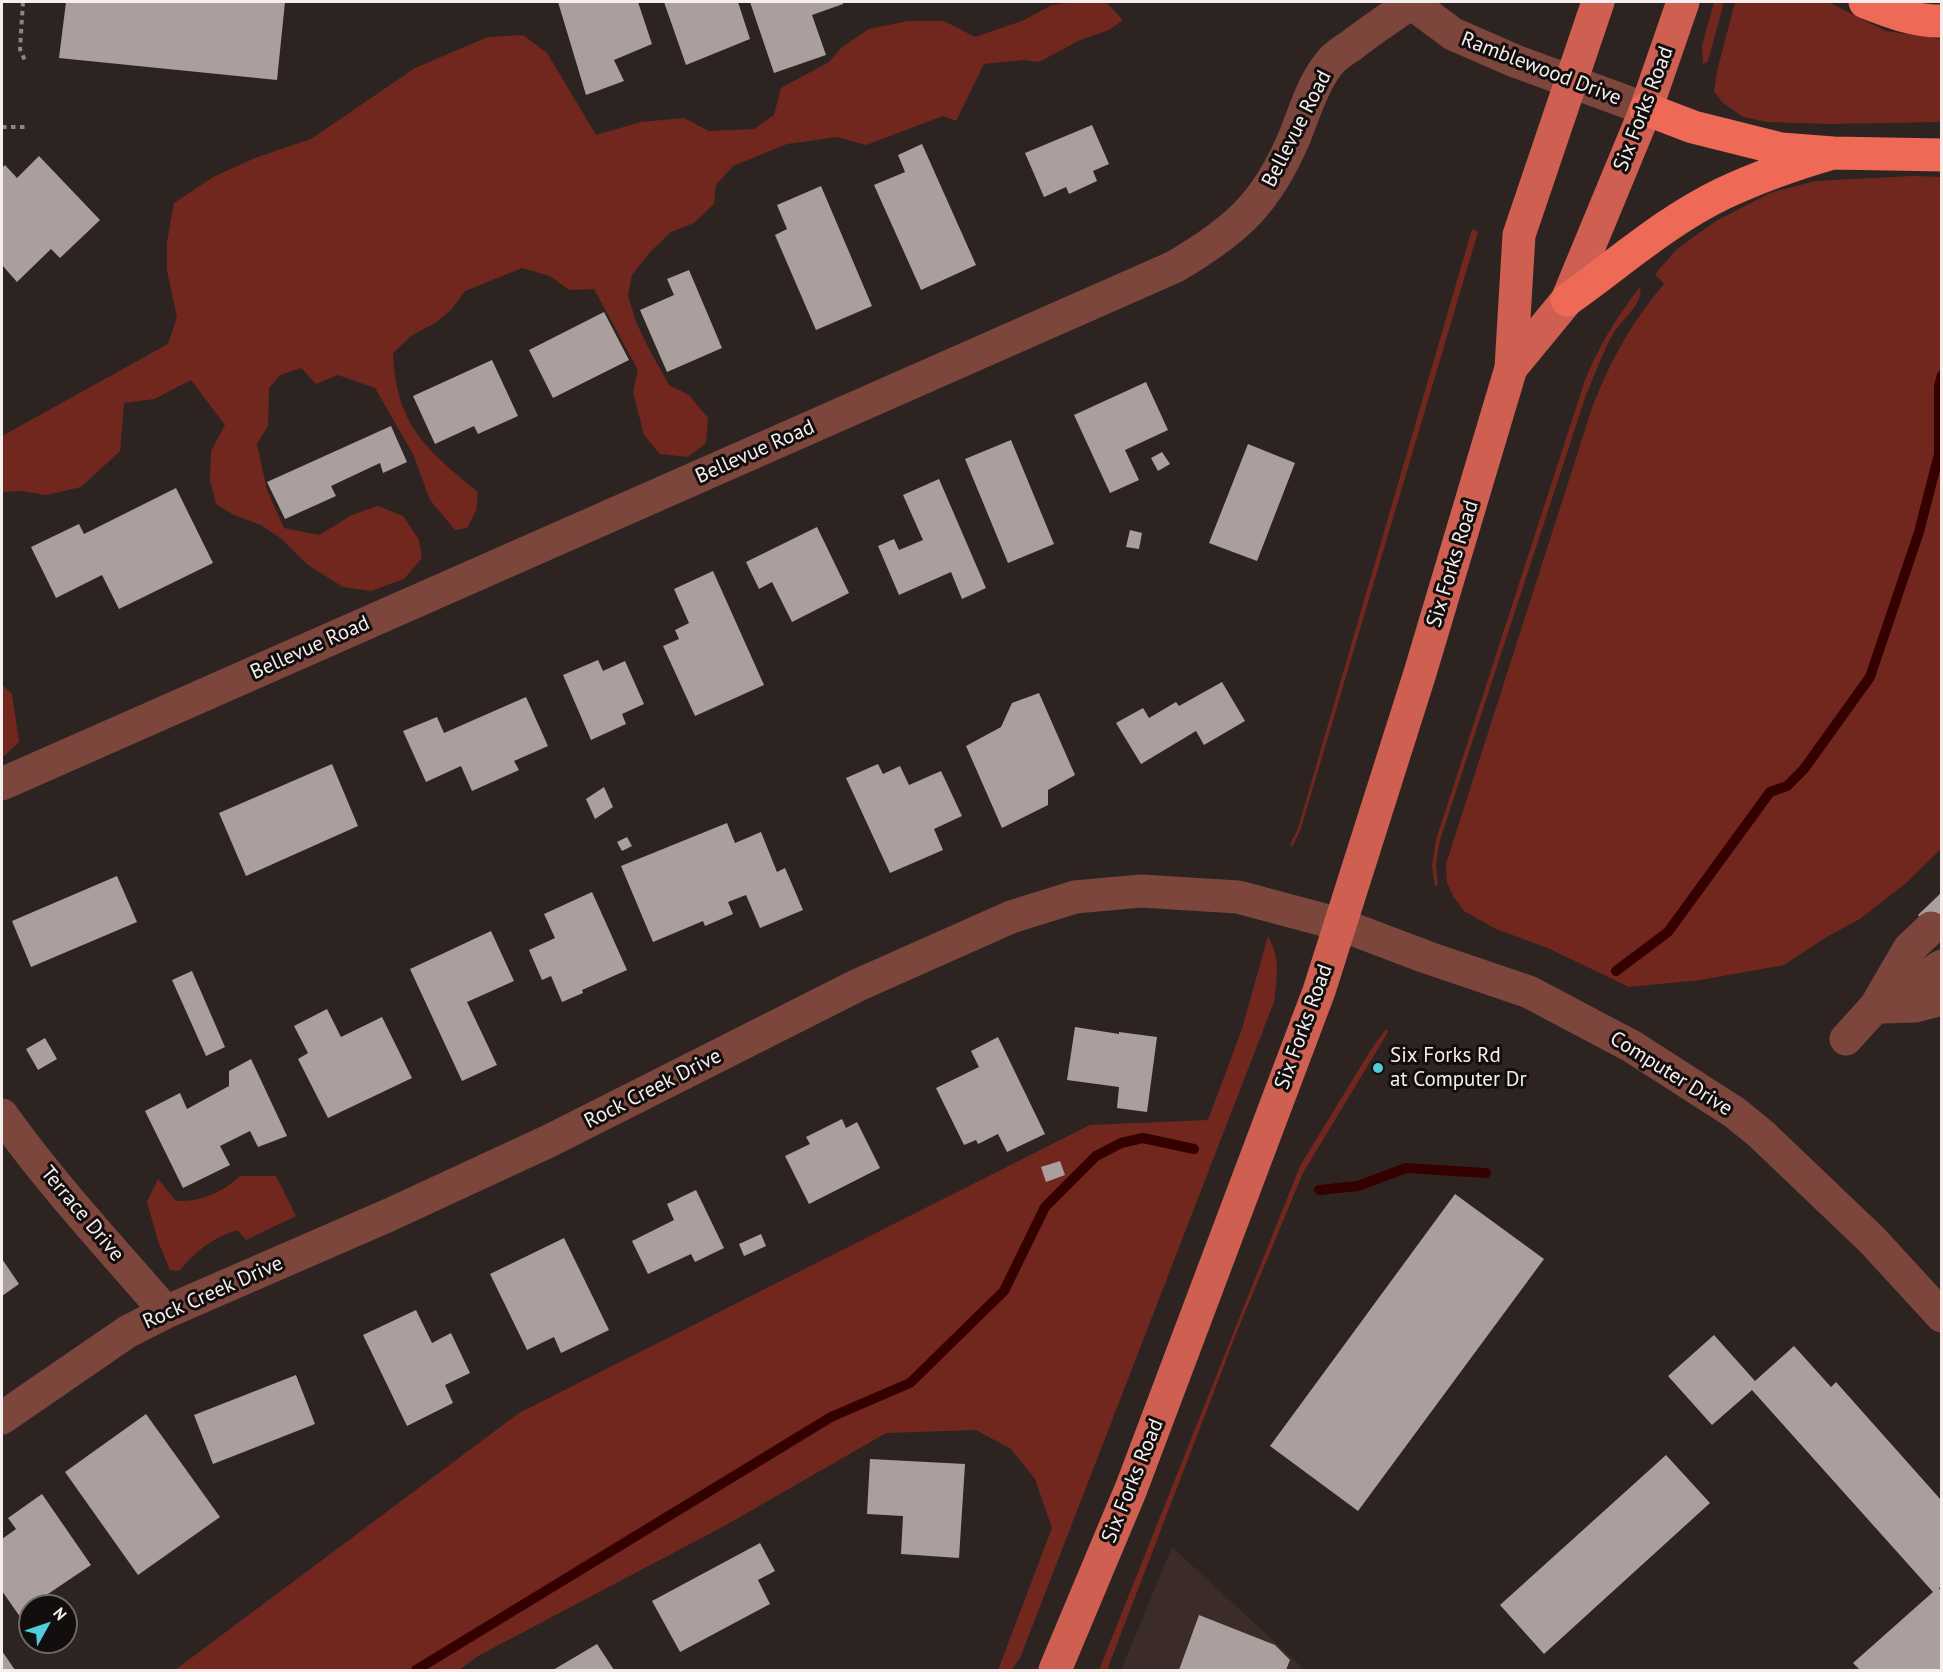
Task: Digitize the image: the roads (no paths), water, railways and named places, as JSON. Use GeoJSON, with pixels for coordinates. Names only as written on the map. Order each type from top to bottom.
{"type":"FeatureCollection","features":[{"type":"Feature","properties":{"kind":"highway"},"geometry":{"type":"LineString","coordinates":[[1865,2],[1888,11],[1941,21]]}},
{"type":"Feature","properties":{"kind":"highway"},"geometry":{"type":"LineString","coordinates":[[1646,109],[1694,127],[1781,149],[1833,153],[1941,155]]}},
{"type":"Feature","properties":{"kind":"highway"},"geometry":{"type":"LineString","coordinates":[[1567,300],[1662,230],[1720,195],[1788,166],[1833,153]]}},
{"type":"Feature","properties":{"kind":"main road","name":"Six Forks Road"},"geometry":{"type":"LineString","coordinates":[[1055,1671],[1131,1489],[1315,1002],[1420,673],[1511,368],[1519,235],[1569,81],[1598,2]]}},
{"type":"Feature","properties":{"kind":"main road","name":"Six Forks Road"},"geometry":{"type":"LineString","coordinates":[[1511,368],[1567,300],[1646,109],[1683,2]]}},
{"type":"Feature","properties":{"kind":"street","name":"Ramblewood Drive"},"geometry":{"type":"LineString","coordinates":[[1411,2],[1453,34],[1646,109]]}},
{"type":"Feature","properties":{"kind":"street","name":"Bellevue Road"},"geometry":{"type":"LineString","coordinates":[[2,784],[1174,267],[1199,253],[1249,213],[1272,183],[1291,146],[1317,82],[1334,59],[1411,2]]}},
{"type":"Feature","properties":{"kind":"street","name":"Rock Creek Drive"},"geometry":{"type":"LineString","coordinates":[[2,1418],[127,1332],[166,1311],[389,1215],[549,1141],[858,985],[1011,917],[1075,897],[1141,891],[1238,897],[1340,924]]}},
{"type":"Feature","properties":{"kind":"street","name":"Computer Drive"},"geometry":{"type":"LineString","coordinates":[[1340,924],[1426,957],[1529,992],[1634,1047],[1761,1134],[1872,1240],[1941,1316]]}},
{"type":"Feature","properties":{"kind":"street"},"geometry":{"type":"LineString","coordinates":[[1885,1000],[1909,950],[1936,935]]}},
{"type":"Feature","properties":{"kind":"street"},"geometry":{"type":"LineString","coordinates":[[1846,1039],[1885,1000],[1941,966]]}},
{"type":"Feature","properties":{"kind":"street"},"geometry":{"type":"LineString","coordinates":[[1885,1000],[1932,991],[1941,985]]}},
{"type":"Feature","properties":{"kind":"street"},"geometry":{"type":"LineString","coordinates":[[1885,1000],[1915,1006],[1941,999]]}},
{"type":"Feature","properties":{"kind":"street","name":"Terrace Drive"},"geometry":{"type":"LineString","coordinates":[[2,1115],[87,1221],[166,1311]]}},
{"type":"Feature","properties":{"kind":"waterway"},"geometry":{"type":"LineString","coordinates":[[1616,971],[1668,932],[1770,792],[1787,786],[1804,769],[1870,677],[1919,532],[1939,454],[1939,386],[1942,375]]}},
{"type":"Feature","properties":{"kind":"waterway"},"geometry":{"type":"LineString","coordinates":[[416,1670],[831,1417],[910,1383],[1004,1291],[1045,1207],[1096,1156],[1121,1143],[1143,1138],[1194,1149]]}},
{"type":"Feature","properties":{"kind":"waterway"},"geometry":{"type":"LineString","coordinates":[[1319,1190],[1358,1186],[1406,1168],[1486,1173]]}},
{"type":"Feature","properties":{"kind":"place","name":"Six Forks Rd at Computer Dr"},"geometry":{"type":"Point","coordinates":[1378,1068]}}]}
